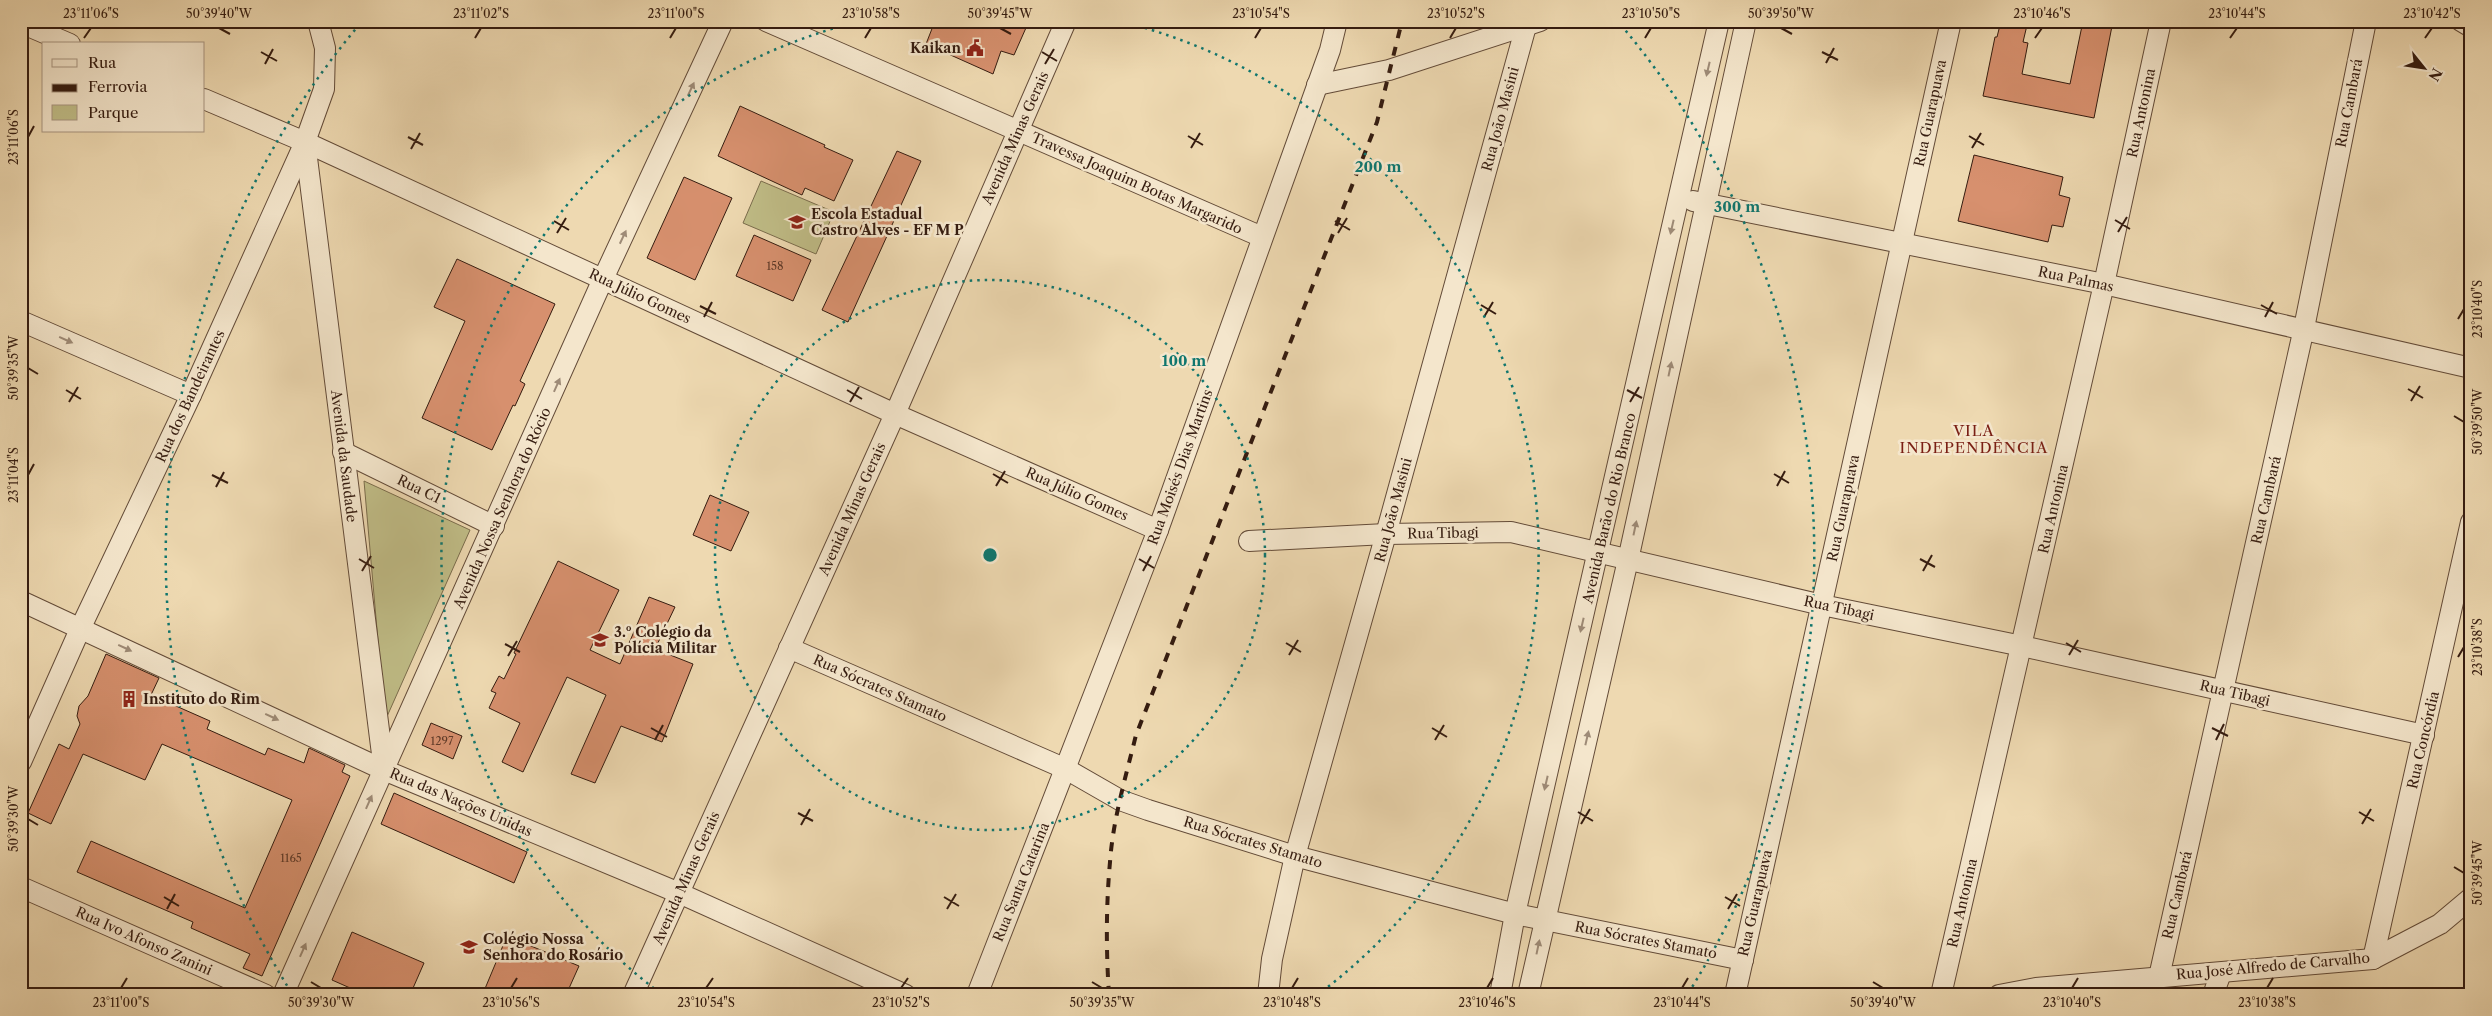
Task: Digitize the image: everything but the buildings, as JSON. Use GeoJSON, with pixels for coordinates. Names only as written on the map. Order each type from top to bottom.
{"type":"FeatureCollection","features":[{"type":"Feature","properties":{"kind":"street","name":"Rua dos Bandeirantes"},"geometry":{"type":"LineString","coordinates":[[21,762],[81,627],[191,396],[305,142],[324,89],[325,48],[318,21]]}},
{"type":"Feature","properties":{"kind":"street","name":"Avenida Nossa Senhora do Rócio"},"geometry":{"type":"LineString","coordinates":[[283,995],[603,279],[722,21]]}},
{"type":"Feature","properties":{"kind":"street","name":"Travessa Joaquim Botas Margarido"},"geometry":{"type":"LineString","coordinates":[[766,21],[1262,238]]}},
{"type":"Feature","properties":{"kind":"street","name":"Avenida Minas Gerais"},"geometry":{"type":"LineString","coordinates":[[633,995],[895,414],[1066,21]]}},
{"type":"Feature","properties":{"kind":"street","name":"Rua Moisés Dias Martins"},"geometry":{"type":"LineString","coordinates":[[1066,769],[1158,530],[1330,50],[1337,21]]}},
{"type":"Feature","properties":{"kind":"street","name":"Avenida Barão do Rio Branco"},"geometry":{"type":"LineString","coordinates":[[1500,995],[1515,914],[1719,21]]}},
{"type":"Feature","properties":{"kind":"street","name":"Avenida Barão do Rio Branco"},"geometry":{"type":"LineString","coordinates":[[1528,995],[1628,560],[1746,21]]}},
{"type":"Feature","properties":{"kind":"street","name":"Rua Guarapuava"},"geometry":{"type":"LineString","coordinates":[[1735,995],[1951,21]]}},
{"type":"Feature","properties":{"kind":"street","name":"Rua Antonina"},"geometry":{"type":"LineString","coordinates":[[1941,995],[2104,284],[2161,21]]}},
{"type":"Feature","properties":{"kind":"street","name":"Rua Cambará"},"geometry":{"type":"LineString","coordinates":[[2159,976],[2304,328],[2366,21]]}},
{"type":"Feature","properties":{"kind":"street"},"geometry":{"type":"LineString","coordinates":[[2461,21],[2471,28]]}},
{"type":"Feature","properties":{"kind":"street"},"geometry":{"type":"LineString","coordinates":[[21,23],[65,42]]}},
{"type":"Feature","properties":{"kind":"street"},"geometry":{"type":"LineString","coordinates":[[1316,85],[1390,70],[1533,24]]}},
{"type":"Feature","properties":{"kind":"street","name":"Rua João Masini"},"geometry":{"type":"LineString","coordinates":[[1268,995],[1272,959],[1295,856],[1533,24]]}},
{"type":"Feature","properties":{"kind":"street","name":"Rua Júlio Gomes"},"geometry":{"type":"LineString","coordinates":[[205,99],[305,142],[895,414],[1158,530]]}},
{"type":"Feature","properties":{"kind":"street","name":"Avenida da Saudade"},"geometry":{"type":"LineString","coordinates":[[305,142],[384,770]]}},
{"type":"Feature","properties":{"kind":"street","name":"Rua Palmas"},"geometry":{"type":"LineString","coordinates":[[1679,198],[2104,284],[2304,328],[2471,368]]}},
{"type":"Feature","properties":{"kind":"street"},"geometry":{"type":"LineString","coordinates":[[21,321],[191,396]]}},
{"type":"Feature","properties":{"kind":"street","name":"Rua C1"},"geometry":{"type":"LineString","coordinates":[[343,452],[494,526]]}},
{"type":"Feature","properties":{"kind":"street","name":"Rua Concórdia"},"geometry":{"type":"LineString","coordinates":[[2374,959],[2471,522]]}},
{"type":"Feature","properties":{"kind":"street","name":"Rua Tibagi"},"geometry":{"type":"LineString","coordinates":[[1250,541],[1386,534],[1511,532],[1822,604],[2424,735]]}},
{"type":"Feature","properties":{"kind":"street","name":"Rua das Nações Unidas"},"geometry":{"type":"LineString","coordinates":[[21,601],[81,627],[384,770],[679,893],[906,995]]}},
{"type":"Feature","properties":{"kind":"street","name":"Rua Sócrates Stamato"},"geometry":{"type":"LineString","coordinates":[[789,648],[1066,769],[1120,800],[1295,856],[1515,914],[1743,960]]}},
{"type":"Feature","properties":{"kind":"street","name":"Rua Santa Catarina"},"geometry":{"type":"LineString","coordinates":[[977,995],[1066,769]]}},
{"type":"Feature","properties":{"kind":"street","name":"Rua Ivo Afonso Zanini"},"geometry":{"type":"LineString","coordinates":[[21,888],[266,995]]}},
{"type":"Feature","properties":{"kind":"street","name":"Rua José Alfredo de Carvalho"},"geometry":{"type":"LineString","coordinates":[[1999,995],[2036,988],[2159,976],[2221,973],[2374,959],[2440,924],[2471,898]]}},
{"type":"Feature","properties":{"kind":"street"},"geometry":{"type":"LineString","coordinates":[[2212,995],[2221,973]]}},
{"type":"Feature","properties":{"kind":"green space"},"geometry":{"type":"Polygon","coordinates":[[[761,181],[834,212],[816,254],[743,223],[761,181]]]}},
{"type":"Feature","properties":{"kind":"green space"},"geometry":{"type":"Polygon","coordinates":[[[364,481],[470,530],[385,721],[364,481]]]}},
{"type":"Feature","properties":{"kind":"railway"},"geometry":{"type":"LineString","coordinates":[[1109,995],[1107,912],[1112,846],[1120,798],[1136,735],[1377,122],[1402,21]]}},
{"type":"Feature","properties":{"kind":"place","name":"Kaikan"},"geometry":{"type":"Point","coordinates":[975,48]}},
{"type":"Feature","properties":{"kind":"place","name":"Escola Estadual Castro Alves - EF M P"},"geometry":{"type":"Point","coordinates":[797,222]}},
{"type":"Feature","properties":{"kind":"place","name":"3.º Colégio da Polícia Militar"},"geometry":{"type":"Point","coordinates":[600,640]}},
{"type":"Feature","properties":{"kind":"place","name":"Instituto do Rim"},"geometry":{"type":"Point","coordinates":[129,699]}},
{"type":"Feature","properties":{"kind":"place","name":"Colégio Nossa Senhora do Rosário"},"geometry":{"type":"Point","coordinates":[469,947]}},
{"type":"Feature","properties":{"kind":"district","name":"VILA INDEPENDÊNCIA"},"geometry":{"type":"Point","coordinates":[1974,440]}}]}
